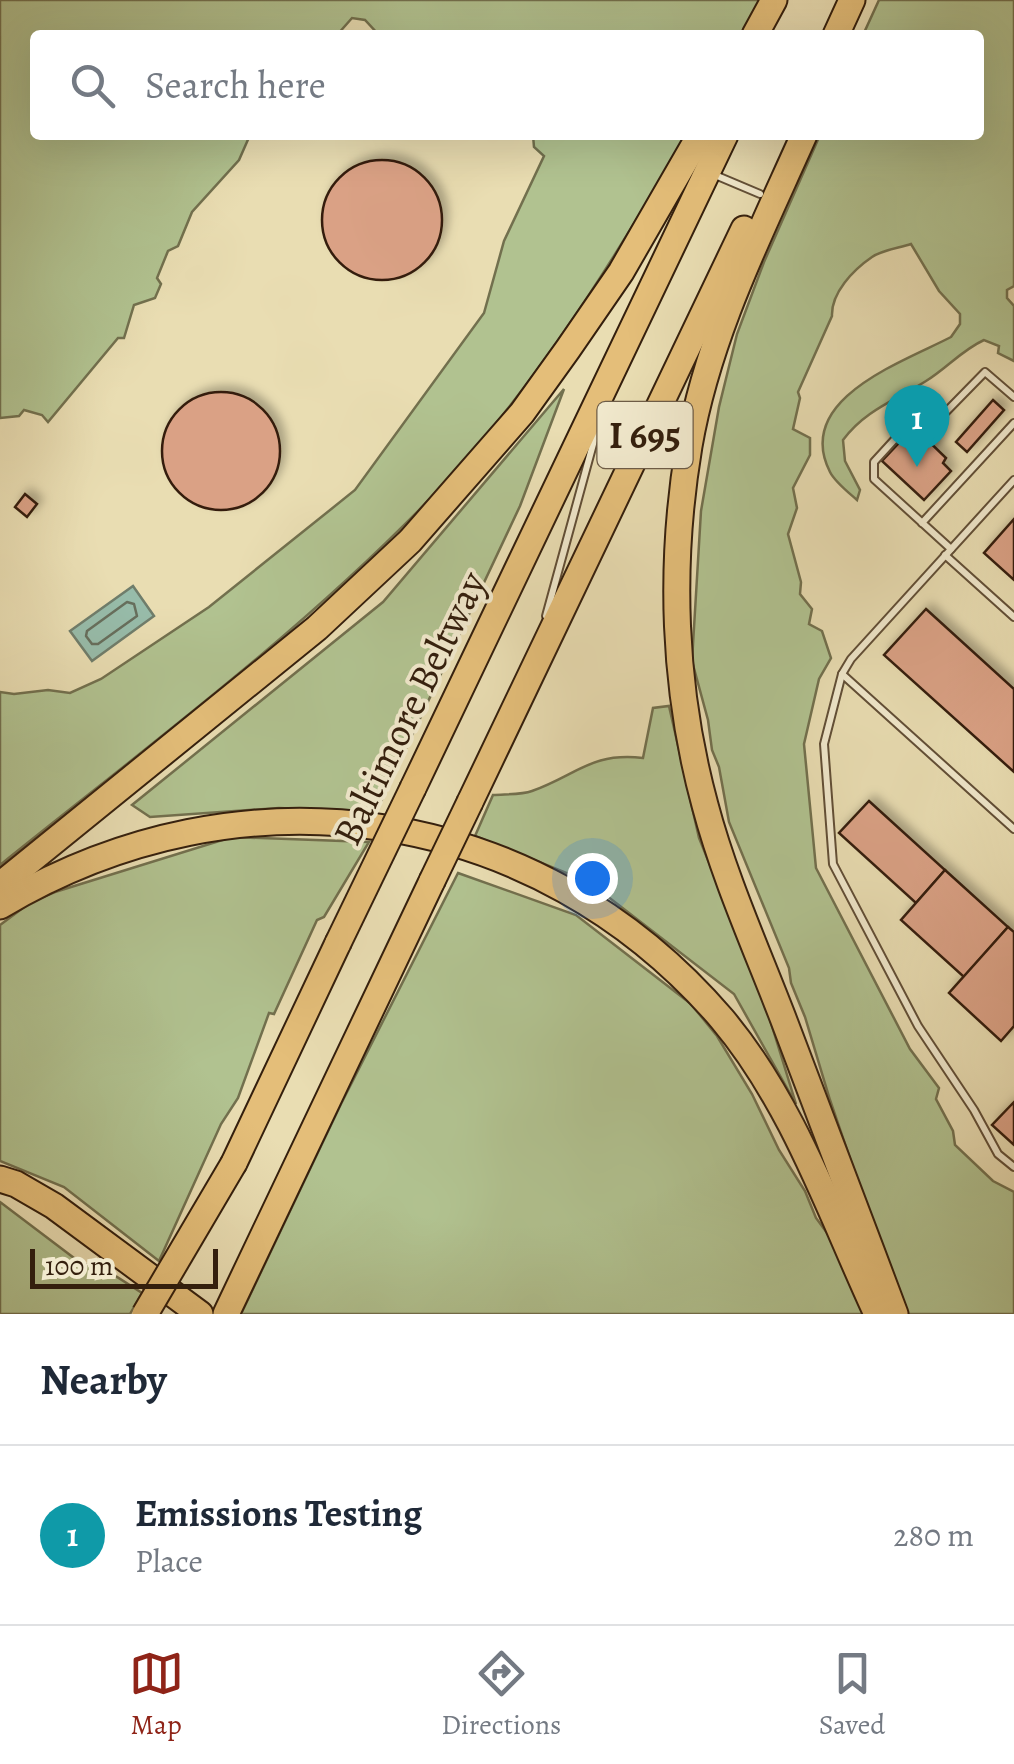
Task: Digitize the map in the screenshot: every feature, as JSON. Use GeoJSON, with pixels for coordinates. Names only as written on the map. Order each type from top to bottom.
{"type":"FeatureCollection","features":[{"type":"Feature","properties":{"kind":"highway"},"geometry":{"type":"LineString","coordinates":[[759,30],[774,0]]}},
{"type":"Feature","properties":{"kind":"highway"},"geometry":{"type":"LineString","coordinates":[[774,30],[789,0]]}},
{"type":"Feature","properties":{"kind":"highway"},"geometry":{"type":"LineString","coordinates":[[838,30],[852,0]]}},
{"type":"Feature","properties":{"kind":"highway"},"geometry":{"type":"LineString","coordinates":[[851,30],[864,0]]}},
{"type":"Feature","properties":{"kind":"highway"},"geometry":{"type":"LineString","coordinates":[[0,884],[304,639],[410,540],[522,412],[568,350],[621,272],[697,140]]}},
{"type":"Feature","properties":{"kind":"highway","name":"Baltimore Beltway"},"geometry":{"type":"LineString","coordinates":[[162,1314],[722,140]]}},
{"type":"Feature","properties":{"kind":"highway","name":"I 695"},"geometry":{"type":"LineString","coordinates":[[226,1314],[786,140]]}},
{"type":"Feature","properties":{"kind":"highway"},"geometry":{"type":"LineString","coordinates":[[802,140],[739,281],[703,386],[683,494],[677,611],[680,658],[685,711],[705,808],[895,1314]]}},
{"type":"Feature","properties":{"kind":"highway"},"geometry":{"type":"LineString","coordinates":[[0,906],[105,854],[148,840],[238,823],[280,820],[368,825],[463,847],[512,865],[584,902],[633,934],[723,1020],[776,1098],[877,1314]]}},
{"type":"Feature","properties":{"kind":"highway"},"geometry":{"type":"LineString","coordinates":[[145,1314],[234,1163]]}},
{"type":"Feature","properties":{"kind":"highway"},"geometry":{"type":"LineString","coordinates":[[0,1180],[16,1184],[55,1208],[200,1314]]}},
{"type":"Feature","properties":{"kind":"lane"},"geometry":{"type":"LineString","coordinates":[[707,171],[760,194]]}},
{"type":"Feature","properties":{"kind":"lane"},"geometry":{"type":"LineString","coordinates":[[530,676],[615,364]]}},
{"type":"Feature","properties":{"kind":"lane"},"geometry":{"type":"LineString","coordinates":[[1014,397],[986,372],[939,419],[916,415],[874,462],[874,478],[1014,617]]}},
{"type":"Feature","properties":{"kind":"lane"},"geometry":{"type":"LineString","coordinates":[[922,522],[1014,423]]}},
{"type":"Feature","properties":{"kind":"lane"},"geometry":{"type":"LineString","coordinates":[[1014,480],[850,659],[842,674],[824,744],[833,864],[918,1026],[998,1154],[1014,1167]]}},
{"type":"Feature","properties":{"kind":"lane"},"geometry":{"type":"LineString","coordinates":[[842,674],[1014,829]]}},
{"type":"Feature","properties":{"kind":"shaded area"},"geometry":{"type":"Polygon","coordinates":[[[0,0],[761,0],[747,30],[374,30],[365,20],[352,18],[341,30],[30,30],[30,140],[248,140],[239,160],[192,212],[178,246],[168,251],[157,278],[161,284],[155,298],[134,305],[124,338],[118,338],[48,422],[42,415],[24,410],[19,416],[0,418],[0,0]]]}},
{"type":"Feature","properties":{"kind":"shaded area"},"geometry":{"type":"Polygon","coordinates":[[[879,0],[1014,0],[1014,286],[1007,290],[1007,298],[1014,306],[1014,361],[998,353],[999,346],[984,340],[871,413],[843,440],[845,461],[860,490],[857,500],[830,472],[823,446],[827,424],[839,404],[859,386],[951,337],[960,324],[960,314],[939,291],[911,244],[876,255],[858,268],[835,299],[832,316],[798,392],[793,429],[810,438],[810,455],[793,488],[797,508],[788,534],[801,582],[800,594],[812,609],[809,624],[822,631],[831,658],[819,679],[804,744],[816,868],[910,1049],[939,1088],[936,1099],[953,1131],[955,1145],[993,1181],[1014,1192],[1014,1314],[907,1314],[830,1100],[789,968],[729,822],[692,661],[701,511],[719,407],[737,334],[818,140],[984,140],[984,30],[865,30],[879,0]]]}},
{"type":"Feature","properties":{"kind":"shaded area"},"geometry":{"type":"Polygon","coordinates":[[[533,140],[684,140],[566,329],[498,421],[423,506],[270,647],[0,865],[0,692],[70,693],[101,679],[209,607],[355,490],[484,313],[504,241],[544,156],[534,147],[533,140]]]}},
{"type":"Feature","properties":{"kind":"shaded area"},"geometry":{"type":"Polygon","coordinates":[[[564,389],[520,506],[376,812],[279,808],[150,817],[132,805],[383,602],[564,389]]]}},
{"type":"Feature","properties":{"kind":"shaded area"},"geometry":{"type":"Polygon","coordinates":[[[669,706],[699,838],[763,997],[796,1104],[734,994],[589,882],[475,836],[493,795],[532,791],[610,758],[643,758],[653,708],[669,706]]]}},
{"type":"Feature","properties":{"kind":"shaded area"},"geometry":{"type":"Polygon","coordinates":[[[232,837],[369,842],[324,917],[317,920],[274,1014],[269,1013],[238,1098],[221,1124],[159,1261],[64,1187],[0,1161],[0,925],[31,902],[55,892],[232,837]]]}},
{"type":"Feature","properties":{"kind":"shaded area"},"geometry":{"type":"Polygon","coordinates":[[[458,873],[576,915],[691,1004],[717,1036],[752,1094],[816,1218],[830,1237],[866,1314],[241,1314],[458,873]]]}},
{"type":"Feature","properties":{"kind":"shaded area"},"geometry":{"type":"Polygon","coordinates":[[[0,1202],[82,1264],[100,1266],[142,1293],[130,1314],[0,1314],[0,1202]]]}},
{"type":"Feature","properties":{"kind":"water"},"geometry":{"type":"Polygon","coordinates":[[[133,586],[154,616],[92,661],[70,631],[133,586]]]}},
{"type":"Feature","properties":{"kind":"building"},"geometry":{"type":"Polygon","coordinates":[[[382,160],[405,164],[425,177],[438,197],[442,220],[438,243],[425,263],[405,276],[382,280],[359,276],[339,263],[326,243],[322,220],[326,197],[339,177],[359,164],[382,160]]]}},
{"type":"Feature","properties":{"kind":"building"},"geometry":{"type":"Polygon","coordinates":[[[221,392],[244,396],[263,409],[276,428],[280,451],[276,474],[263,493],[244,506],[221,510],[198,506],[179,493],[166,474],[162,451],[166,428],[179,409],[198,396],[221,392]]]}},
{"type":"Feature","properties":{"kind":"building"},"geometry":{"type":"Polygon","coordinates":[[[993,400],[1004,410],[967,452],[956,442],[993,400]]]}},
{"type":"Feature","properties":{"kind":"building"},"geometry":{"type":"Polygon","coordinates":[[[914,427],[946,458],[943,463],[951,471],[924,500],[882,461],[914,427]]]}},
{"type":"Feature","properties":{"kind":"building"},"geometry":{"type":"Polygon","coordinates":[[[25,494],[37,504],[27,517],[15,507],[25,494]]]}},
{"type":"Feature","properties":{"kind":"building"},"geometry":{"type":"Polygon","coordinates":[[[1014,519],[1014,580],[984,553],[1014,519]]]}},
{"type":"Feature","properties":{"kind":"building"},"geometry":{"type":"Polygon","coordinates":[[[926,609],[1014,689],[1014,772],[884,655],[926,609]]]}},
{"type":"Feature","properties":{"kind":"building"},"geometry":{"type":"Polygon","coordinates":[[[869,801],[945,870],[916,903],[839,833],[869,801]]]}},
{"type":"Feature","properties":{"kind":"building"},"geometry":{"type":"Polygon","coordinates":[[[945,870],[1008,927],[964,977],[901,920],[945,870]]]}},
{"type":"Feature","properties":{"kind":"building"},"geometry":{"type":"Polygon","coordinates":[[[1008,927],[1014,932],[1014,1026],[1001,1041],[949,993],[1008,927]]]}},
{"type":"Feature","properties":{"kind":"building"},"geometry":{"type":"Polygon","coordinates":[[[1014,1102],[1014,1145],[992,1125],[1014,1102]]]}},
{"type":"Feature","properties":{"kind":"place","name":"Emissions Testing"},"geometry":{"type":"Point","coordinates":[917,467]}}]}
